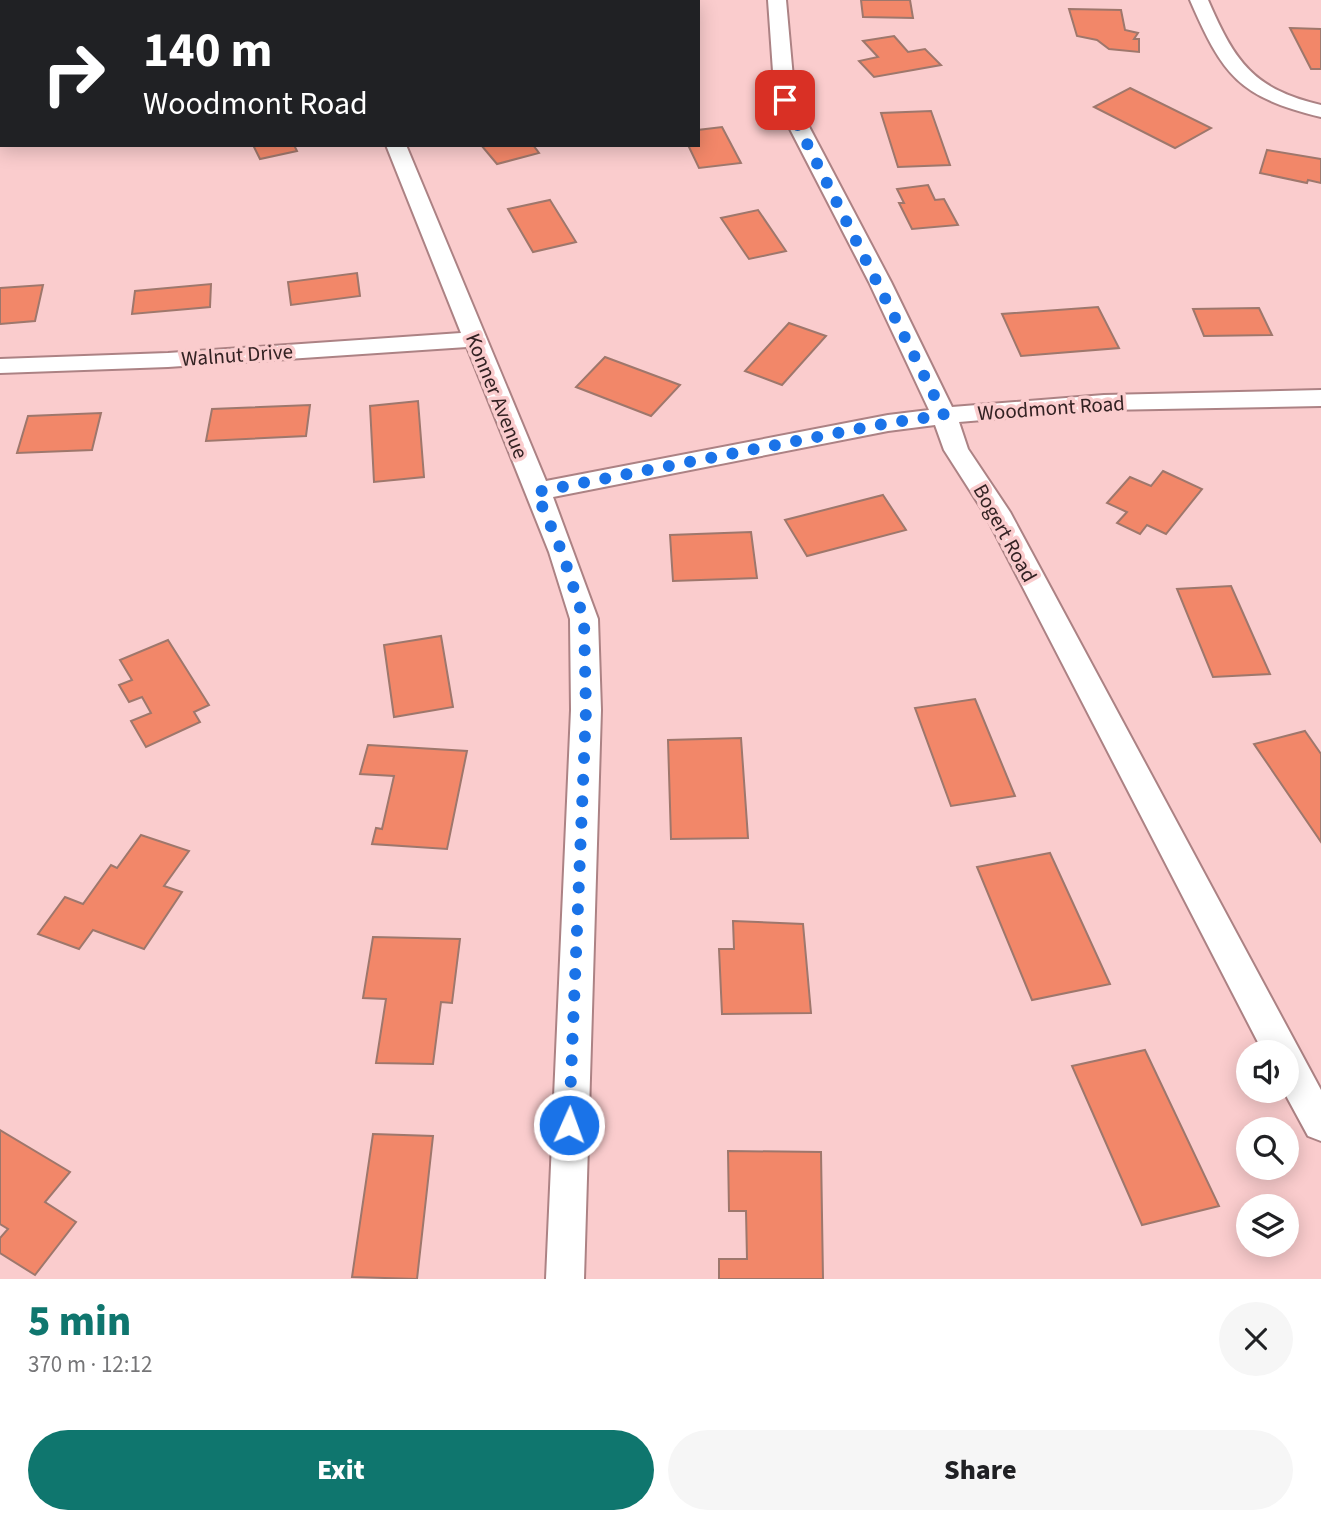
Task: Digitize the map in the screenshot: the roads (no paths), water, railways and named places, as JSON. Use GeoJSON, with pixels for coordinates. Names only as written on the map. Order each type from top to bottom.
{"type":"FeatureCollection","features":[{"type":"Feature","properties":{"kind":"street","name":"Bogert Road"},"geometry":{"type":"LineString","coordinates":[[777,0],[785,100],[944,415],[956,450],[997,512],[1275,1040]]}},
{"type":"Feature","properties":{"kind":"street"},"geometry":{"type":"LineString","coordinates":[[1199,0],[1222,53],[1242,78],[1266,92],[1321,111]]}},
{"type":"Feature","properties":{"kind":"street","name":"Konner Avenue"},"geometry":{"type":"LineString","coordinates":[[397,147],[562,552],[584,620],[586,710],[565,1279]]}},
{"type":"Feature","properties":{"kind":"street","name":"Walnut Drive"},"geometry":{"type":"LineString","coordinates":[[0,366],[168,360],[474,339]]}},
{"type":"Feature","properties":{"kind":"street","name":"Woodmont Road"},"geometry":{"type":"LineString","coordinates":[[536,492],[888,423],[944,415],[1120,403],[1321,398]]}},
{"type":"Feature","properties":{"kind":"street"},"geometry":{"type":"LineString","coordinates":[[1299,1085],[1321,1124]]}}]}
